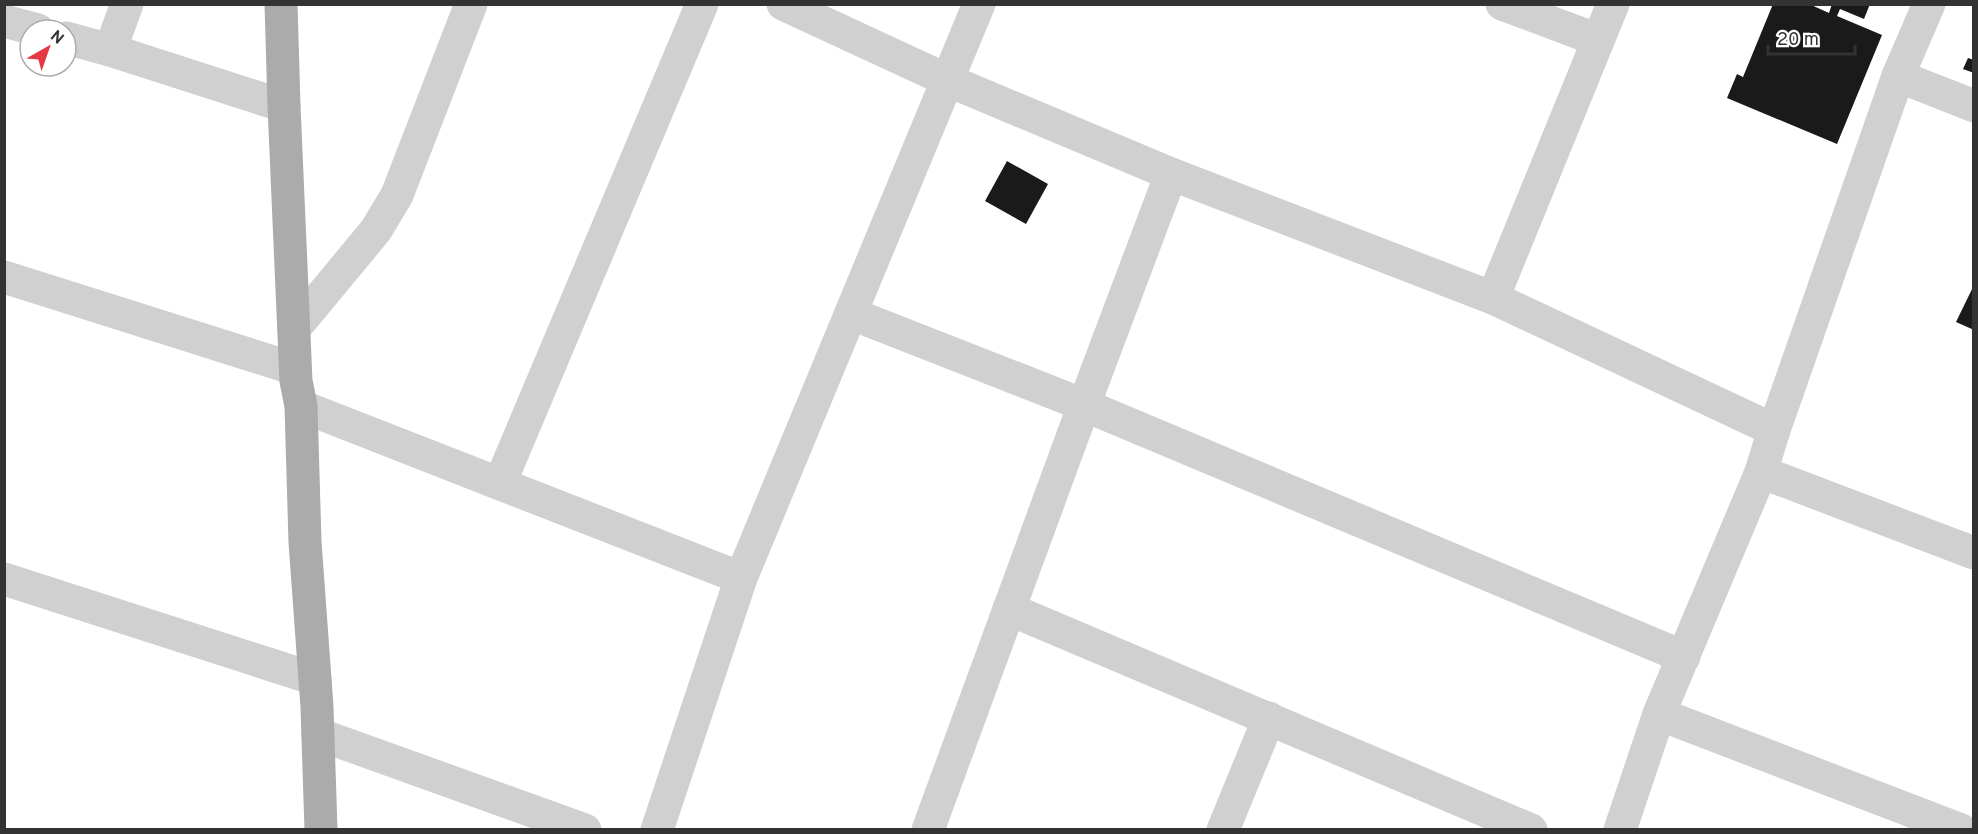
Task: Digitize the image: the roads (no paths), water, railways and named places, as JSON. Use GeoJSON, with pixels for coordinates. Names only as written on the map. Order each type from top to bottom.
{"type":"FeatureCollection","features":[{"type":"Feature","properties":{"kind":"main road"},"geometry":{"type":"LineString","coordinates":[[281,4],[295,369],[301,406],[305,542],[315,679],[321,830]]}},
{"type":"Feature","properties":{"kind":"street"},"geometry":{"type":"LineString","coordinates":[[110,50],[127,4]]}},
{"type":"Feature","properties":{"kind":"street"},"geometry":{"type":"LineString","coordinates":[[294,329],[376,230],[396,195],[471,4]]}},
{"type":"Feature","properties":{"kind":"street"},"geometry":{"type":"LineString","coordinates":[[500,483],[702,4]]}},
{"type":"Feature","properties":{"kind":"street"},"geometry":{"type":"LineString","coordinates":[[783,4],[947,80],[1171,174],[1493,298],[1773,430]]}},
{"type":"Feature","properties":{"kind":"street"},"geometry":{"type":"LineString","coordinates":[[657,830],[741,578],[979,4]]}},
{"type":"Feature","properties":{"kind":"street"},"geometry":{"type":"LineString","coordinates":[[1502,4],[1598,40]]}},
{"type":"Feature","properties":{"kind":"street"},"geometry":{"type":"LineString","coordinates":[[1493,298],[1613,4]]}},
{"type":"Feature","properties":{"kind":"street"},"geometry":{"type":"LineString","coordinates":[[1620,830],[1659,714],[1761,472],[1773,430],[1898,76],[1929,4]]}},
{"type":"Feature","properties":{"kind":"street"},"geometry":{"type":"LineString","coordinates":[[78,41],[284,106]]}},
{"type":"Feature","properties":{"kind":"street"},"geometry":{"type":"LineString","coordinates":[[1898,76],[1974,106]]}},
{"type":"Feature","properties":{"kind":"street"},"geometry":{"type":"LineString","coordinates":[[928,830],[1171,174]]}},
{"type":"Feature","properties":{"kind":"street"},"geometry":{"type":"LineString","coordinates":[[4,277],[295,369]]}},
{"type":"Feature","properties":{"kind":"street"},"geometry":{"type":"LineString","coordinates":[[852,314],[1084,405],[1684,657]]}},
{"type":"Feature","properties":{"kind":"street"},"geometry":{"type":"LineString","coordinates":[[301,406],[741,578]]}},
{"type":"Feature","properties":{"kind":"street"},"geometry":{"type":"LineString","coordinates":[[1761,472],[1974,553]]}},
{"type":"Feature","properties":{"kind":"street"},"geometry":{"type":"LineString","coordinates":[[4,579],[315,679]]}},
{"type":"Feature","properties":{"kind":"street"},"geometry":{"type":"LineString","coordinates":[[1009,609],[1531,830]]}},
{"type":"Feature","properties":{"kind":"street"},"geometry":{"type":"LineString","coordinates":[[1659,714],[1952,828]]}},
{"type":"Feature","properties":{"kind":"street"},"geometry":{"type":"LineString","coordinates":[[1223,830],[1269,718]]}},
{"type":"Feature","properties":{"kind":"street"},"geometry":{"type":"LineString","coordinates":[[318,734],[585,830]]}}]}
